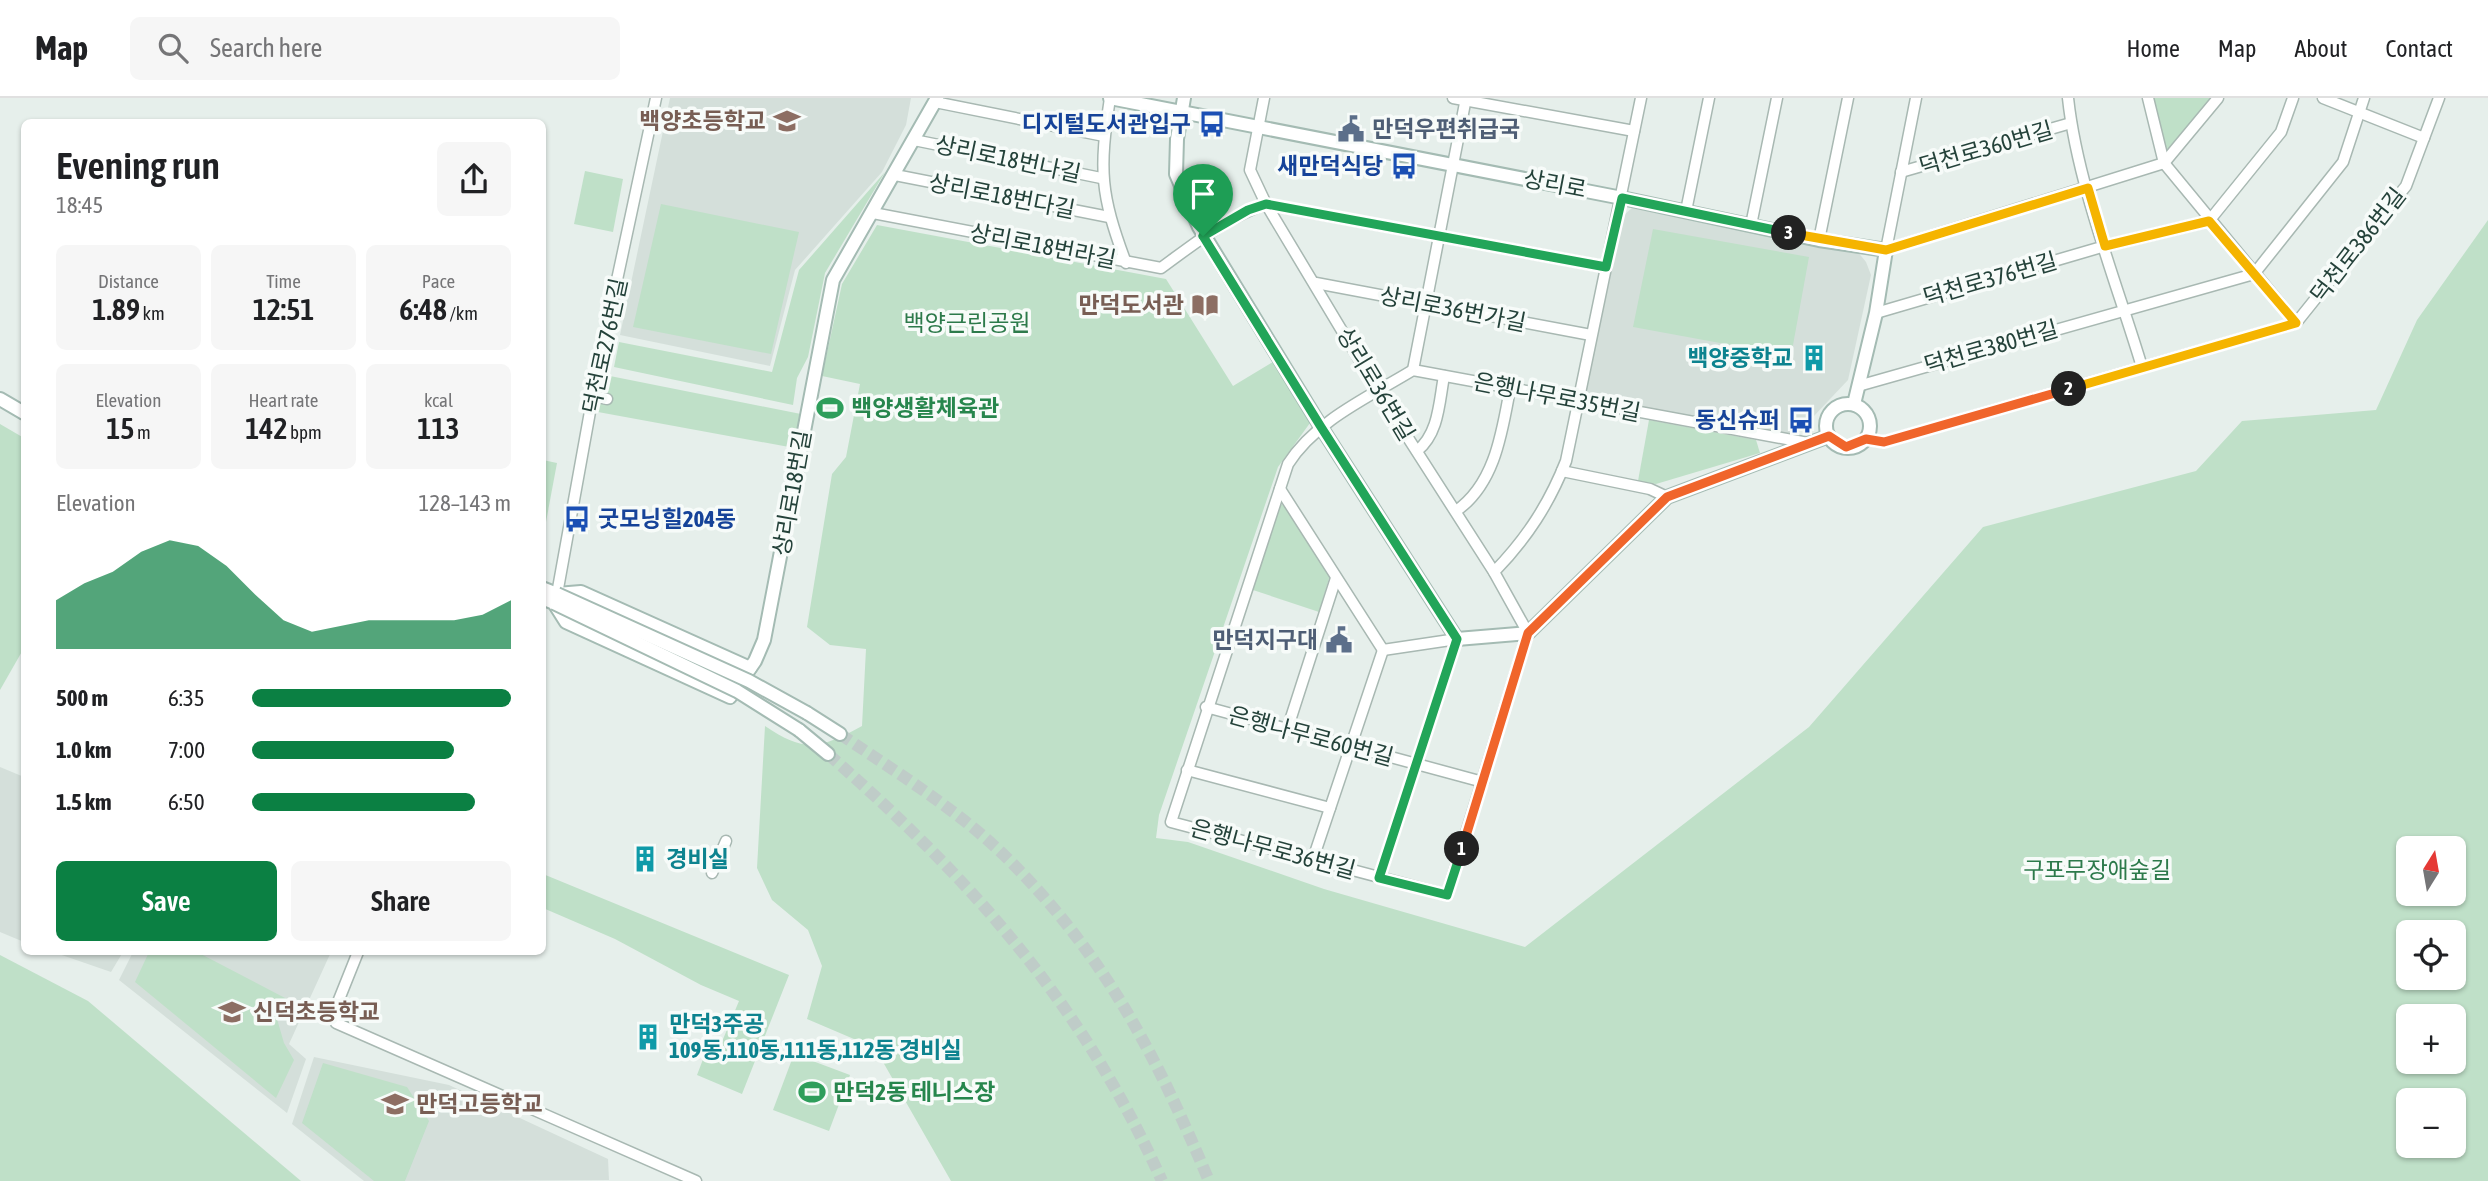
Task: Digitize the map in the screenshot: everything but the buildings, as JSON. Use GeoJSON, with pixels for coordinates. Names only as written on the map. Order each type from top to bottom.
{"type":"FeatureCollection","features":[{"type":"Feature","properties":{"kind":"street","name":"덕천로276번길"},"geometry":{"type":"LineString","coordinates":[[551,598],[656,98]]}},
{"type":"Feature","properties":{"kind":"street"},"geometry":{"type":"LineString","coordinates":[[1110,98],[1101,178],[1109,217],[1126,263]]}},
{"type":"Feature","properties":{"kind":"street","name":"상리로"},"geometry":{"type":"LineString","coordinates":[[1110,98],[1453,164],[1819,240],[1886,250]]}},
{"type":"Feature","properties":{"kind":"street"},"geometry":{"type":"LineString","coordinates":[[1184,98],[1175,157],[1176,174],[1185,200],[1203,236],[1457,639]]}},
{"type":"Feature","properties":{"kind":"street","name":"상리로36번길"},"geometry":{"type":"LineString","coordinates":[[1264,98],[1250,170],[1266,204],[1378,391],[1494,572],[1528,633]]}},
{"type":"Feature","properties":{"kind":"street"},"geometry":{"type":"LineString","coordinates":[[1453,98],[1634,131]]}},
{"type":"Feature","properties":{"kind":"street"},"geometry":{"type":"LineString","coordinates":[[1494,572],[1534,527],[1553,495],[1562,471],[1622,198],[1641,98]]}},
{"type":"Feature","properties":{"kind":"street"},"geometry":{"type":"LineString","coordinates":[[1686,211],[1709,98]]}},
{"type":"Feature","properties":{"kind":"street"},"geometry":{"type":"LineString","coordinates":[[1751,225],[1777,98]]}},
{"type":"Feature","properties":{"kind":"street"},"geometry":{"type":"LineString","coordinates":[[1819,240],[1848,98]]}},
{"type":"Feature","properties":{"kind":"street"},"geometry":{"type":"LineString","coordinates":[[1854,404],[1876,313],[1916,98]]}},
{"type":"Feature","properties":{"kind":"street","name":"덕천로360번길"},"geometry":{"type":"LineString","coordinates":[[2068,98],[2071,124],[2105,246]]}},
{"type":"Feature","properties":{"kind":"street"},"geometry":{"type":"LineString","coordinates":[[2148,98],[2164,163],[2209,221],[2296,323]]}},
{"type":"Feature","properties":{"kind":"street"},"geometry":{"type":"LineString","coordinates":[[1886,250],[2164,163],[2218,98]]}},
{"type":"Feature","properties":{"kind":"street"},"geometry":{"type":"LineString","coordinates":[[2209,221],[2281,132],[2293,98]]}},
{"type":"Feature","properties":{"kind":"street"},"geometry":{"type":"LineString","coordinates":[[2323,98],[2424,138]]}},
{"type":"Feature","properties":{"kind":"street"},"geometry":{"type":"LineString","coordinates":[[2254,274],[2343,162],[2364,98]]}},
{"type":"Feature","properties":{"kind":"street","name":"덕천로386번길"},"geometry":{"type":"LineString","coordinates":[[1866,439],[1884,442],[2296,323],[2406,186],[2439,98]]}},
{"type":"Feature","properties":{"kind":"street"},"geometry":{"type":"LineString","coordinates":[[1321,427],[1413,370],[1466,99]]}},
{"type":"Feature","properties":{"kind":"street"},"geometry":{"type":"LineString","coordinates":[[936,100],[1104,136]]}},
{"type":"Feature","properties":{"kind":"street","name":"상리로18번길"},"geometry":{"type":"LineString","coordinates":[[551,598],[566,622],[730,697],[750,668],[764,640],[833,280],[936,100]]}},
{"type":"Feature","properties":{"kind":"street","name":"덕천로360번길"},"geometry":{"type":"LineString","coordinates":[[1901,172],[2071,124]]}},
{"type":"Feature","properties":{"kind":"street","name":"상리로18번나길"},"geometry":{"type":"LineString","coordinates":[[914,140],[1101,178]]}},
{"type":"Feature","properties":{"kind":"street","name":"상리로18번다길"},"geometry":{"type":"LineString","coordinates":[[895,174],[1109,217]]}},
{"type":"Feature","properties":{"kind":"street"},"geometry":{"type":"LineString","coordinates":[[1266,204],[1606,267]]}},
{"type":"Feature","properties":{"kind":"street","name":"상리로18번라길"},"geometry":{"type":"LineString","coordinates":[[873,213],[1161,268],[1203,236],[1248,210],[1266,204]]}},
{"type":"Feature","properties":{"kind":"street","name":"덕천로376번길"},"geometry":{"type":"LineString","coordinates":[[1876,313],[2105,246],[2209,221]]}},
{"type":"Feature","properties":{"kind":"street"},"geometry":{"type":"LineString","coordinates":[[2105,246],[2142,367]]}},
{"type":"Feature","properties":{"kind":"street","name":"덕천로380번길"},"geometry":{"type":"LineString","coordinates":[[1858,386],[2124,308],[2254,274]]}},
{"type":"Feature","properties":{"kind":"street","name":"상리로36번가길"},"geometry":{"type":"LineString","coordinates":[[1316,284],[1425,302],[1591,335]]}},
{"type":"Feature","properties":{"kind":"street","name":"은행나무로35번길"},"geometry":{"type":"LineString","coordinates":[[1413,370],[1809,443]]}},
{"type":"Feature","properties":{"kind":"street"},"geometry":{"type":"LineString","coordinates":[[1417,451],[1427,442],[1434,429],[1444,376]]}},
{"type":"Feature","properties":{"kind":"street"},"geometry":{"type":"LineString","coordinates":[[1456,511],[1478,489],[1487,473],[1500,443],[1510,389]]}},
{"type":"Feature","properties":{"kind":"street"},"geometry":{"type":"LineString","coordinates":[[593,396],[607,399]]}},
{"type":"Feature","properties":{"kind":"street"},"geometry":{"type":"LineString","coordinates":[[0,400],[21,411]]}},
{"type":"Feature","properties":{"kind":"street"},"geometry":{"type":"LineString","coordinates":[[1854,404],[1869,418],[1866,439],[1846,447],[1829,436],[1826,422],[1833,410],[1854,404]]}},
{"type":"Feature","properties":{"kind":"street","name":"은행나무로36번길"},"geometry":{"type":"LineString","coordinates":[[1321,427],[1297,450],[1288,464],[1206,707],[1171,822],[1447,895],[1528,633]]}},
{"type":"Feature","properties":{"kind":"street"},"geometry":{"type":"LineString","coordinates":[[1383,650],[1457,639],[1528,633],[1667,497],[1829,436]]}},
{"type":"Feature","properties":{"kind":"street"},"geometry":{"type":"LineString","coordinates":[[1562,471],[1650,489],[1667,497]]}},
{"type":"Feature","properties":{"kind":"street"},"geometry":{"type":"LineString","coordinates":[[1280,489],[1383,650]]}},
{"type":"Feature","properties":{"kind":"street"},"geometry":{"type":"LineString","coordinates":[[1287,730],[1336,578]]}},
{"type":"Feature","properties":{"kind":"street"},"geometry":{"type":"LineString","coordinates":[[551,598],[581,592],[750,668]]}},
{"type":"Feature","properties":{"kind":"street"},"geometry":{"type":"LineString","coordinates":[[551,598],[729,671],[840,734]]}},
{"type":"Feature","properties":{"kind":"street"},"geometry":{"type":"LineString","coordinates":[[551,598],[726,685],[799,730],[828,754]]}},
{"type":"Feature","properties":{"kind":"street"},"geometry":{"type":"LineString","coordinates":[[1379,878],[1457,639]]}},
{"type":"Feature","properties":{"kind":"street"},"geometry":{"type":"LineString","coordinates":[[1313,859],[1383,650]]}},
{"type":"Feature","properties":{"kind":"street","name":"은행나무로60번길"},"geometry":{"type":"LineString","coordinates":[[1206,707],[1483,782]]}},
{"type":"Feature","properties":{"kind":"street"},"geometry":{"type":"LineString","coordinates":[[1187,770],[1330,808]]}},
{"type":"Feature","properties":{"kind":"street"},"geometry":{"type":"LineString","coordinates":[[712,873],[726,841]]}},
{"type":"Feature","properties":{"kind":"street"},"geometry":{"type":"LineString","coordinates":[[357,955],[334,1012],[336,1023],[696,1181]]}},
{"type":"Feature","properties":{"kind":"shaded area"},"geometry":{"type":"Polygon","coordinates":[[[670,98],[911,98],[906,125],[882,172],[795,270],[770,366],[620,335],[670,98]]]}},
{"type":"Feature","properties":{"kind":"shaded area"},"geometry":{"type":"Polygon","coordinates":[[[1632,208],[1857,251],[1866,262],[1871,275],[1848,380],[1796,435],[1588,399],[1586,387],[1624,215],[1632,208]]]}},
{"type":"Feature","properties":{"kind":"shaded area"},"geometry":{"type":"Polygon","coordinates":[[[0,767],[21,776],[21,941],[0,932],[0,767]]]}},
{"type":"Feature","properties":{"kind":"shaded area"},"geometry":{"type":"Polygon","coordinates":[[[62,955],[121,955],[111,972],[62,955]]]}},
{"type":"Feature","properties":{"kind":"shaded area","name":"신덕초등학교"},"geometry":{"type":"Polygon","coordinates":[[[132,955],[330,955],[289,1044],[306,1059],[287,1113],[119,980],[132,955]]]}},
{"type":"Feature","properties":{"kind":"shaded area","name":"만덕고등학교"},"geometry":{"type":"Polygon","coordinates":[[[314,1057],[449,1085],[608,1159],[609,1180],[364,1181],[292,1124],[314,1057]]]}},
{"type":"Feature","properties":{"kind":"green space"},"geometry":{"type":"Polygon","coordinates":[[[2152,98],[2216,98],[2167,158],[2152,98]]]}},
{"type":"Feature","properties":{"kind":"green space"},"geometry":{"type":"Polygon","coordinates":[[[585,171],[623,179],[613,232],[574,224],[585,171]]]}},
{"type":"Feature","properties":{"kind":"green space"},"geometry":{"type":"Polygon","coordinates":[[[885,172],[825,273],[808,357],[797,378],[793,405],[614,367],[619,342],[772,372],[799,270],[885,172]]]}},
{"type":"Feature","properties":{"kind":"green space"},"geometry":{"type":"Polygon","coordinates":[[[661,204],[799,232],[771,354],[633,327],[661,204]]]}},
{"type":"Feature","properties":{"kind":"green space","name":"구포무장애숲길"},"geometry":{"type":"Polygon","coordinates":[[[2488,220],[2488,1181],[951,1181],[875,1048],[807,1019],[822,966],[808,930],[772,900],[757,868],[765,726],[791,741],[813,745],[835,740],[862,726],[866,649],[830,645],[807,627],[832,474],[846,457],[860,384],[822,376],[842,284],[877,225],[1166,279],[1233,386],[1273,362],[1310,423],[1278,467],[1159,815],[1156,838],[1188,842],[1324,889],[1525,947],[1809,727],[1983,527],[2196,471],[2242,421],[2376,410],[2417,320],[2488,220]]]}},
{"type":"Feature","properties":{"kind":"green space"},"geometry":{"type":"Polygon","coordinates":[[[1653,229],[1809,257],[1791,356],[1633,327],[1653,229]]]}},
{"type":"Feature","properties":{"kind":"green space"},"geometry":{"type":"Polygon","coordinates":[[[605,375],[806,415],[800,449],[598,412],[605,375]]]}},
{"type":"Feature","properties":{"kind":"green space"},"geometry":{"type":"Polygon","coordinates":[[[1649,420],[1756,440],[1760,453],[1656,484],[1638,481],[1649,420]]]}},
{"type":"Feature","properties":{"kind":"green space"},"geometry":{"type":"Polygon","coordinates":[[[0,424],[21,436],[21,653],[0,690],[0,424]]]}},
{"type":"Feature","properties":{"kind":"green space"},"geometry":{"type":"Polygon","coordinates":[[[546,461],[557,463],[546,522],[546,461]]]}},
{"type":"Feature","properties":{"kind":"green space"},"geometry":{"type":"Polygon","coordinates":[[[1280,504],[1287,507],[1330,575],[1319,612],[1250,589],[1280,504]]]}},
{"type":"Feature","properties":{"kind":"green space"},"geometry":{"type":"Polygon","coordinates":[[[546,875],[789,975],[742,1094],[697,1075],[710,1041],[721,1044],[739,1001],[701,985],[615,939],[546,909],[546,875]]]}},
{"type":"Feature","properties":{"kind":"green space"},"geometry":{"type":"Polygon","coordinates":[[[0,955],[88,1001],[301,1181],[0,1181],[0,955]]]}},
{"type":"Feature","properties":{"kind":"green space","name":"신덕초등학교"},"geometry":{"type":"Polygon","coordinates":[[[148,955],[203,955],[287,999],[277,1019],[284,1043],[294,1060],[276,1098],[135,982],[148,955]]]}},
{"type":"Feature","properties":{"kind":"green space","name":"만덕2동 테니스장"},"geometry":{"type":"Polygon","coordinates":[[[794,1054],[850,1075],[829,1131],[773,1110],[794,1054]]]}},
{"type":"Feature","properties":{"kind":"green space"},"geometry":{"type":"Polygon","coordinates":[[[323,1063],[407,1087],[429,1121],[405,1181],[374,1181],[302,1123],[323,1063]]]}},
{"type":"Feature","properties":{"kind":"tunnel"},"geometry":{"type":"LineString","coordinates":[[840,734],[968,824],[1007,858],[1042,895],[1100,970],[1125,1009],[1169,1091],[1209,1181]]}},
{"type":"Feature","properties":{"kind":"tunnel"},"geometry":{"type":"LineString","coordinates":[[828,754],[930,849],[1019,948],[1096,1057],[1131,1117],[1162,1181]]}},
{"type":"Feature","properties":{"kind":"place","name":"백양초등학교"},"geometry":{"type":"Point","coordinates":[787,121]}},
{"type":"Feature","properties":{"kind":"place","name":"디지털도서관입구"},"geometry":{"type":"Point","coordinates":[1212,124]}},
{"type":"Feature","properties":{"kind":"place","name":"만덕우편취급국"},"geometry":{"type":"Point","coordinates":[1351,129]}},
{"type":"Feature","properties":{"kind":"place","name":"새만덕식당"},"geometry":{"type":"Point","coordinates":[1404,166]}},
{"type":"Feature","properties":{"kind":"place","name":"만덕도서관"},"geometry":{"type":"Point","coordinates":[1205,305]}},
{"type":"Feature","properties":{"kind":"place","name":"백양중학교"},"geometry":{"type":"Point","coordinates":[1814,358]}},
{"type":"Feature","properties":{"kind":"place","name":"백양생활체육관"},"geometry":{"type":"Point","coordinates":[830,408]}},
{"type":"Feature","properties":{"kind":"place","name":"동신슈퍼"},"geometry":{"type":"Point","coordinates":[1801,420]}},
{"type":"Feature","properties":{"kind":"place","name":"굿모닝힐204동"},"geometry":{"type":"Point","coordinates":[577,519]}},
{"type":"Feature","properties":{"kind":"place","name":"만덕지구대"},"geometry":{"type":"Point","coordinates":[1339,640]}},
{"type":"Feature","properties":{"kind":"place","name":"경비실"},"geometry":{"type":"Point","coordinates":[645,859]}},
{"type":"Feature","properties":{"kind":"place","name":"신덕초등학교"},"geometry":{"type":"Point","coordinates":[232,1012]}},
{"type":"Feature","properties":{"kind":"place","name":"만덕3주공 109동,110동,111동,112동 경비실"},"geometry":{"type":"Point","coordinates":[648,1037]}},
{"type":"Feature","properties":{"kind":"place","name":"만덕2동 테니스장"},"geometry":{"type":"Point","coordinates":[812,1092]}},
{"type":"Feature","properties":{"kind":"place","name":"만덕고등학교"},"geometry":{"type":"Point","coordinates":[395,1104]}},
{"type":"Feature","properties":{"kind":"route"},"geometry":{"type":"LineString","coordinates":[[2088,188],[2105,246],[2209,221],[2296,323],[1884,442],[1866,439],[1854,447],[1846,447],[1839,446],[1829,436],[1667,497],[1528,633],[1447,895],[1379,878],[1457,639],[1203,236],[1248,210],[1266,204],[1606,267],[1622,198],[1819,240],[1886,250],[2088,188]]}},
{"type":"Feature","properties":{"kind":"park label","name":"백양근린공원"},"geometry":{"type":"Point","coordinates":[967,323]}}]}
